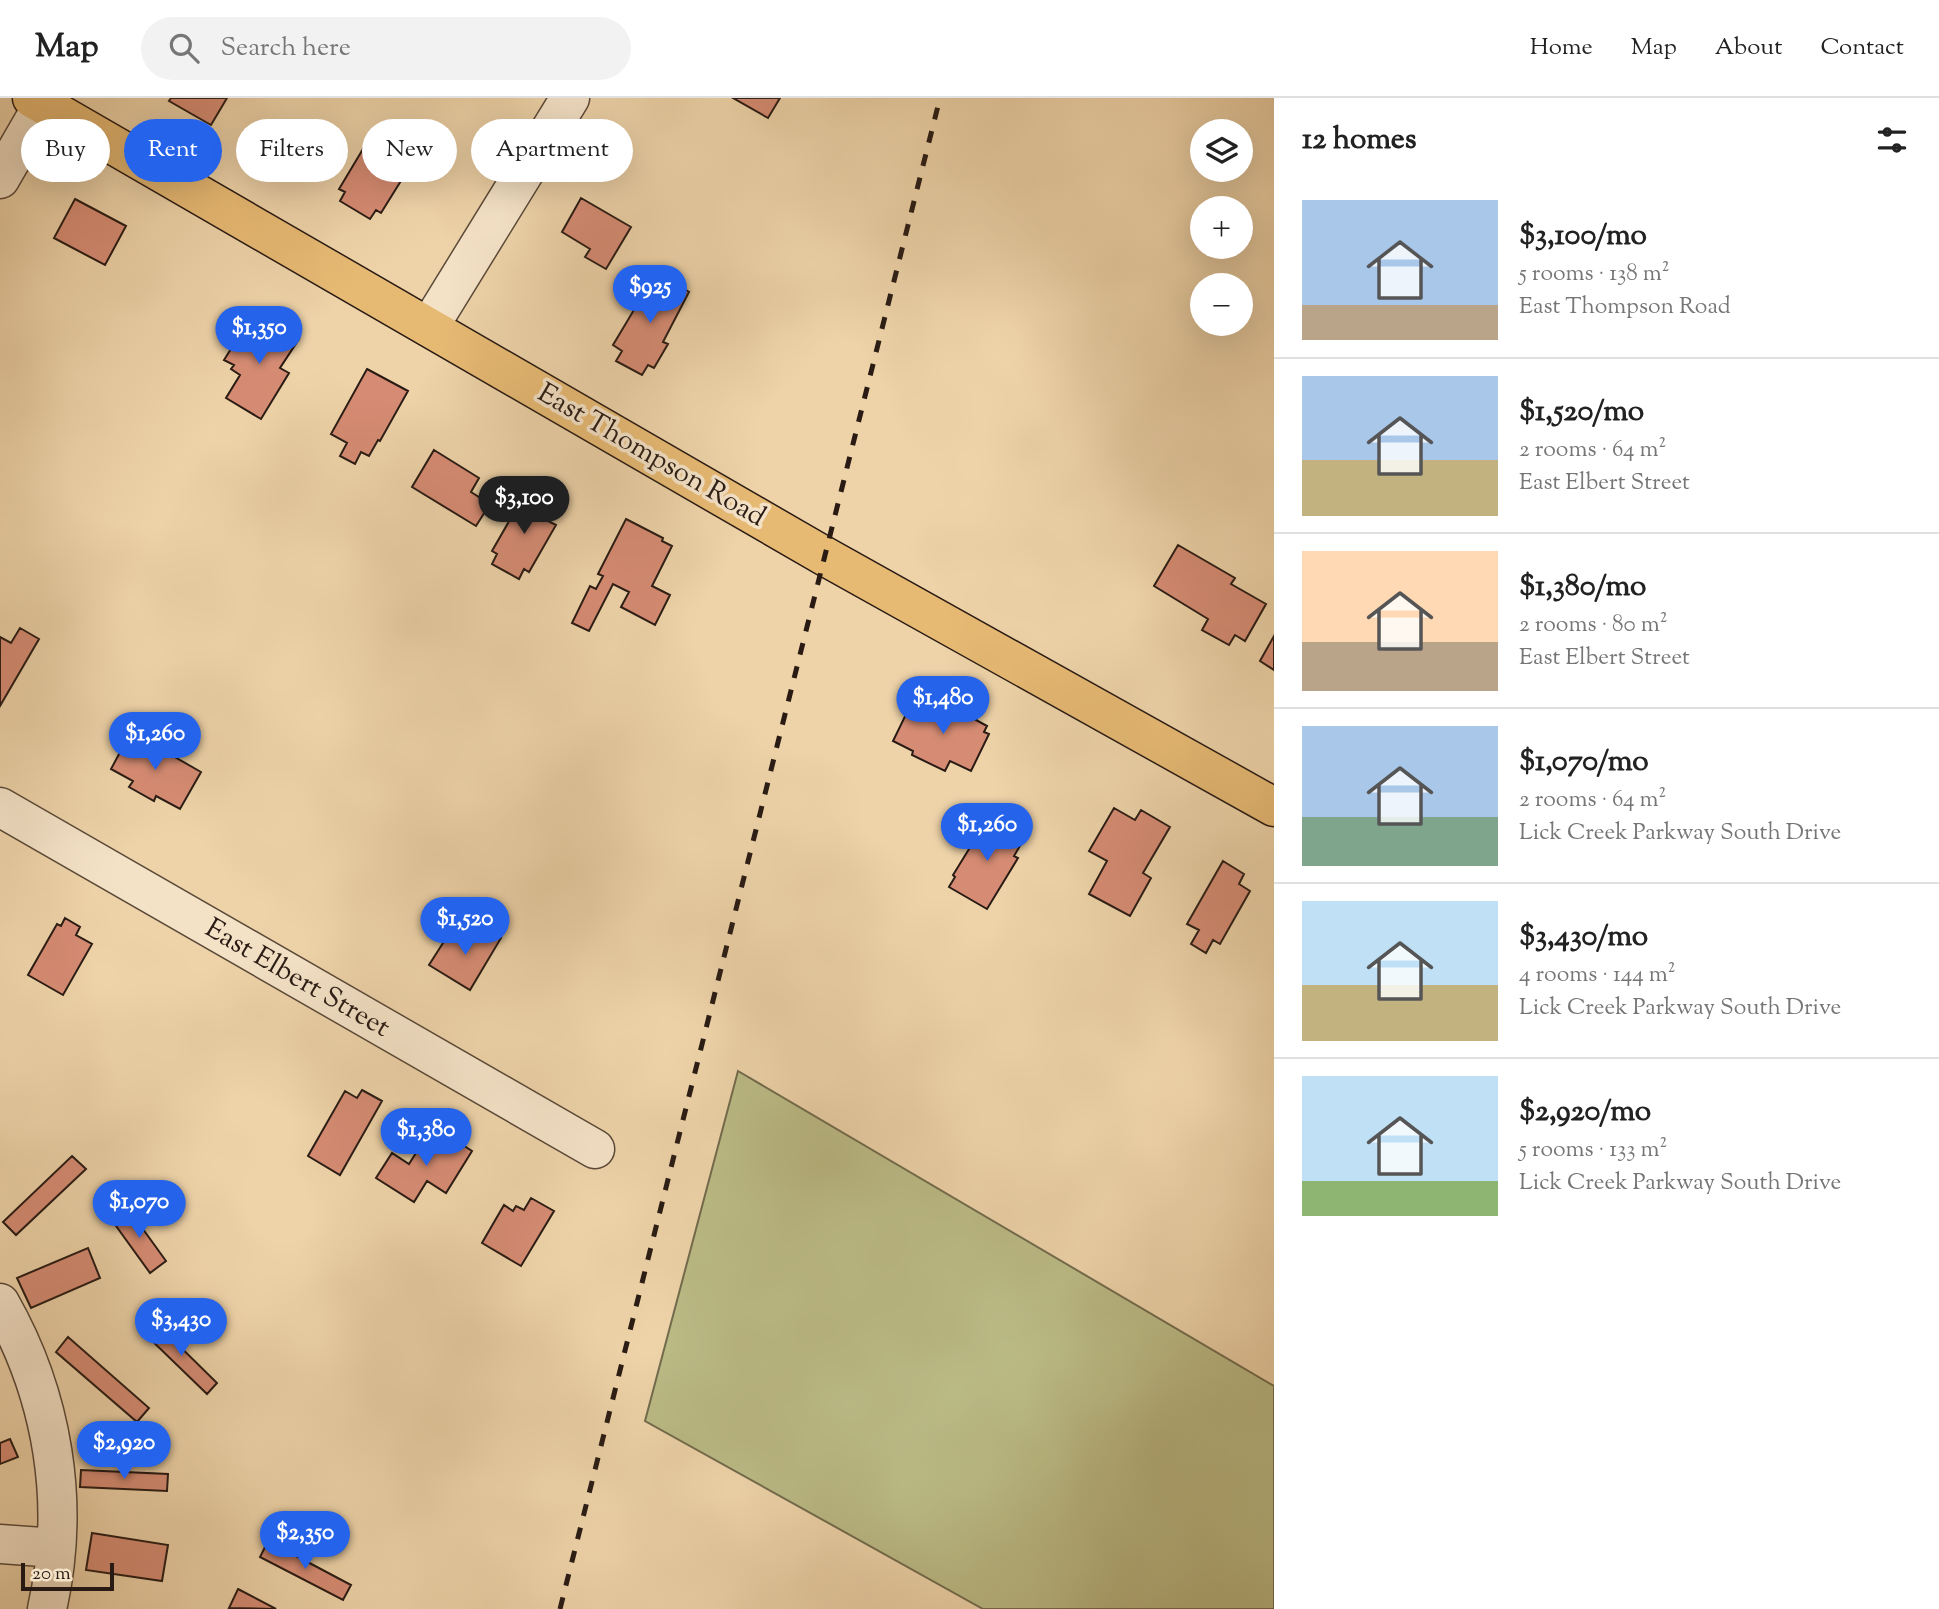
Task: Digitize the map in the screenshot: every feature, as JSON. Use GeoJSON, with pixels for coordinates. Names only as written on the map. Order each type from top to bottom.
{"type":"FeatureCollection","features":[{"type":"Feature","properties":{"kind":"main road","name":"East Thompson Road"},"geometry":{"type":"LineString","coordinates":[[41,100],[826,557],[1274,807]]}},
{"type":"Feature","properties":{"kind":"street"},"geometry":{"type":"LineString","coordinates":[[429,327],[570,98]]}},
{"type":"Feature","properties":{"kind":"street"},"geometry":{"type":"LineString","coordinates":[[0,178],[41,100]]}},
{"type":"Feature","properties":{"kind":"street","name":"East Elbert Street"},"geometry":{"type":"LineString","coordinates":[[0,807],[595,1149]]}},
{"type":"Feature","properties":{"kind":"street"},"geometry":{"type":"LineString","coordinates":[[0,1303],[13,1326],[40,1391],[51,1434],[57,1505],[54,1576],[47,1609]]}},
{"type":"Feature","properties":{"kind":"street"},"geometry":{"type":"LineString","coordinates":[[0,1544],[56,1548]]}},
{"type":"Feature","properties":{"kind":"green space"},"geometry":{"type":"Polygon","coordinates":[[[738,1071],[1274,1386],[1274,1609],[983,1609],[645,1421],[738,1071]]]}},
{"type":"Feature","properties":{"kind":"building"},"geometry":{"type":"Polygon","coordinates":[[[171,98],[227,98],[215,119],[200,119],[169,101],[171,98]]]}},
{"type":"Feature","properties":{"kind":"building"},"geometry":{"type":"Polygon","coordinates":[[[733,98],[780,98],[768,118],[733,98]]]}},
{"type":"Feature","properties":{"kind":"building"},"geometry":{"type":"Polygon","coordinates":[[[362,151],[362,182],[400,182],[381,213],[376,210],[370,219],[340,201],[345,192],[339,189],[343,182],[348,182],[348,174],[362,151]]]}},
{"type":"Feature","properties":{"kind":"building"},"geometry":{"type":"Polygon","coordinates":[[[581,198],[631,227],[606,269],[585,257],[590,249],[562,232],[581,198]]]}},
{"type":"Feature","properties":{"kind":"building"},"geometry":{"type":"Polygon","coordinates":[[[75,199],[126,226],[105,265],[54,238],[75,199]]]}},
{"type":"Feature","properties":{"kind":"building"},"geometry":{"type":"Polygon","coordinates":[[[656,273],[689,292],[663,342],[668,344],[654,368],[648,365],[642,375],[616,361],[622,351],[613,345],[656,273]]]}},
{"type":"Feature","properties":{"kind":"building"},"geometry":{"type":"Polygon","coordinates":[[[251,317],[270,329],[273,324],[299,339],[280,368],[289,373],[261,419],[226,398],[240,375],[231,369],[234,365],[224,360],[251,317]]]}},
{"type":"Feature","properties":{"kind":"building"},"geometry":{"type":"Polygon","coordinates":[[[367,369],[408,391],[380,441],[378,440],[369,456],[361,452],[355,464],[340,456],[347,443],[331,434],[367,369]]]}},
{"type":"Feature","properties":{"kind":"building"},"geometry":{"type":"Polygon","coordinates":[[[434,450],[479,478],[471,492],[490,504],[476,526],[412,487],[434,450]]]}},
{"type":"Feature","properties":{"kind":"building"},"geometry":{"type":"Polygon","coordinates":[[[527,490],[554,505],[546,520],[556,525],[529,572],[524,569],[519,579],[492,564],[497,554],[492,551],[527,490]]]}},
{"type":"Feature","properties":{"kind":"building"},"geometry":{"type":"Polygon","coordinates":[[[626,519],[663,538],[662,541],[672,546],[652,586],[670,595],[655,625],[621,607],[629,592],[613,584],[589,631],[572,623],[590,586],[596,589],[603,576],[598,574],[626,519]]]}},
{"type":"Feature","properties":{"kind":"building"},"geometry":{"type":"Polygon","coordinates":[[[1178,545],[1235,578],[1231,584],[1266,604],[1245,641],[1235,635],[1229,645],[1202,630],[1208,619],[1154,586],[1178,545]]]}},
{"type":"Feature","properties":{"kind":"building"},"geometry":{"type":"Polygon","coordinates":[[[20,628],[39,639],[0,706],[0,637],[11,643],[20,628]]]}},
{"type":"Feature","properties":{"kind":"building"},"geometry":{"type":"Polygon","coordinates":[[[1274,636],[1274,670],[1260,661],[1274,636]]]}},
{"type":"Feature","properties":{"kind":"building"},"geometry":{"type":"Polygon","coordinates":[[[956,703],[979,714],[976,720],[987,726],[984,732],[989,734],[971,771],[950,761],[945,771],[912,755],[913,751],[893,741],[911,704],[932,715],[938,704],[952,711],[956,703]]]}},
{"type":"Feature","properties":{"kind":"building"},"geometry":{"type":"Polygon","coordinates":[[[131,732],[201,772],[180,809],[156,796],[154,801],[129,787],[133,781],[111,769],[131,732]]]}},
{"type":"Feature","properties":{"kind":"building"},"geometry":{"type":"Polygon","coordinates":[[[1114,808],[1135,820],[1141,810],[1170,827],[1143,873],[1151,878],[1130,916],[1089,894],[1107,861],[1089,851],[1114,808]]]}},
{"type":"Feature","properties":{"kind":"building"},"geometry":{"type":"Polygon","coordinates":[[[990,815],[1024,839],[1014,856],[1018,858],[987,909],[949,887],[955,877],[953,875],[990,815]]]}},
{"type":"Feature","properties":{"kind":"building"},"geometry":{"type":"Polygon","coordinates":[[[1223,861],[1244,874],[1239,884],[1250,891],[1220,944],[1213,940],[1206,953],[1191,944],[1199,930],[1187,924],[1223,861]]]}},
{"type":"Feature","properties":{"kind":"building"},"geometry":{"type":"Polygon","coordinates":[[[65,918],[80,927],[76,935],[92,944],[63,995],[28,975],[57,924],[61,926],[65,918]]]}},
{"type":"Feature","properties":{"kind":"building"},"geometry":{"type":"Polygon","coordinates":[[[479,926],[501,938],[470,990],[429,965],[450,932],[469,943],[479,926]]]}},
{"type":"Feature","properties":{"kind":"building"},"geometry":{"type":"Polygon","coordinates":[[[362,1090],[382,1101],[340,1175],[308,1156],[345,1091],[357,1098],[362,1090]]]}},
{"type":"Feature","properties":{"kind":"building"},"geometry":{"type":"Polygon","coordinates":[[[449,1136],[472,1151],[446,1193],[427,1181],[414,1202],[376,1178],[392,1153],[409,1164],[426,1137],[443,1146],[449,1136]]]}},
{"type":"Feature","properties":{"kind":"building"},"geometry":{"type":"Polygon","coordinates":[[[72,1156],[86,1169],[16,1235],[3,1222],[72,1156]]]}},
{"type":"Feature","properties":{"kind":"building"},"geometry":{"type":"Polygon","coordinates":[[[531,1198],[554,1211],[521,1266],[482,1243],[504,1205],[513,1211],[516,1206],[524,1210],[531,1198]]]}},
{"type":"Feature","properties":{"kind":"building"},"geometry":{"type":"Polygon","coordinates":[[[127,1207],[166,1261],[150,1273],[111,1219],[127,1207]]]}},
{"type":"Feature","properties":{"kind":"building"},"geometry":{"type":"Polygon","coordinates":[[[88,1248],[100,1278],[31,1308],[17,1278],[88,1248]]]}},
{"type":"Feature","properties":{"kind":"building"},"geometry":{"type":"Polygon","coordinates":[[[156,1323],[217,1383],[207,1394],[145,1334],[156,1323]]]}},
{"type":"Feature","properties":{"kind":"building"},"geometry":{"type":"Polygon","coordinates":[[[68,1337],[149,1408],[137,1422],[56,1352],[68,1337]]]}},
{"type":"Feature","properties":{"kind":"building"},"geometry":{"type":"Polygon","coordinates":[[[10,1439],[18,1457],[0,1464],[0,1443],[10,1439]]]}},
{"type":"Feature","properties":{"kind":"building"},"geometry":{"type":"Polygon","coordinates":[[[81,1470],[168,1474],[167,1491],[80,1487],[81,1470]]]}},
{"type":"Feature","properties":{"kind":"building"},"geometry":{"type":"Polygon","coordinates":[[[92,1533],[168,1545],[162,1581],[86,1570],[92,1533]]]}},
{"type":"Feature","properties":{"kind":"building"},"geometry":{"type":"Polygon","coordinates":[[[268,1541],[351,1585],[343,1600],[260,1557],[268,1541]]]}},
{"type":"Feature","properties":{"kind":"building"},"geometry":{"type":"Polygon","coordinates":[[[238,1589],[276,1609],[229,1608],[238,1589]]]}},
{"type":"Feature","properties":{"kind":"railway"},"geometry":{"type":"LineString","coordinates":[[560,1609],[940,98]]}}]}
